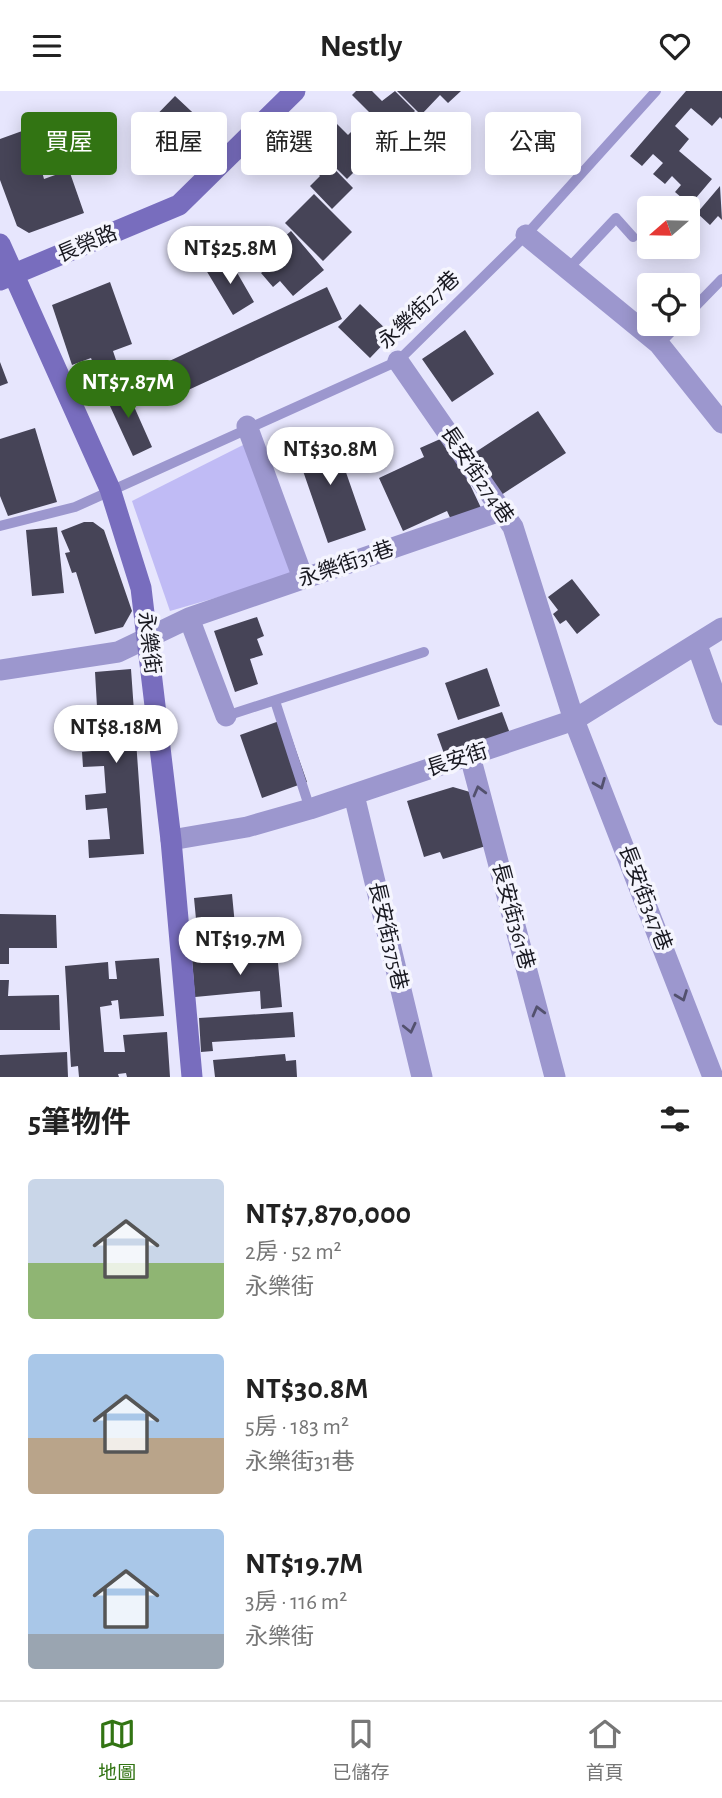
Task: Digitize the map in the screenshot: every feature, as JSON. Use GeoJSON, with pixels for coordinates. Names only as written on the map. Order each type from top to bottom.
{"type":"FeatureCollection","features":[{"type":"Feature","properties":{"kind":"street","name":"長榮路"},"geometry":{"type":"LineString","coordinates":[[6,277],[179,205],[295,91]]}},
{"type":"Feature","properties":{"kind":"street"},"geometry":{"type":"LineString","coordinates":[[526,235],[659,344],[722,423]]}},
{"type":"Feature","properties":{"kind":"street","name":"永樂街"},"geometry":{"type":"LineString","coordinates":[[0,244],[6,277],[110,489],[141,588],[171,840],[192,1077]]}},
{"type":"Feature","properties":{"kind":"street","name":"長安街274巷"},"geometry":{"type":"LineString","coordinates":[[398,361],[513,527],[574,720]]}},
{"type":"Feature","properties":{"kind":"street"},"geometry":{"type":"LineString","coordinates":[[247,426],[303,578]]}},
{"type":"Feature","properties":{"kind":"street","name":"永樂街31巷"},"geometry":{"type":"LineString","coordinates":[[0,670],[118,652],[189,618],[503,510]]}},
{"type":"Feature","properties":{"kind":"street"},"geometry":{"type":"LineString","coordinates":[[189,618],[226,716]]}},
{"type":"Feature","properties":{"kind":"street","name":"長安街"},"geometry":{"type":"LineString","coordinates":[[171,840],[247,827],[310,809],[574,720],[722,628]]}},
{"type":"Feature","properties":{"kind":"street"},"geometry":{"type":"LineString","coordinates":[[697,645],[722,715]]}},
{"type":"Feature","properties":{"kind":"street","name":"長安街347巷"},"geometry":{"type":"LineString","coordinates":[[574,720],[713,1077]]}},
{"type":"Feature","properties":{"kind":"street","name":"長安街361巷"},"geometry":{"type":"LineString","coordinates":[[470,756],[555,1077]]}},
{"type":"Feature","properties":{"kind":"street","name":"長安街375巷"},"geometry":{"type":"LineString","coordinates":[[354,795],[422,1077]]}},
{"type":"Feature","properties":{"kind":"lane","name":"永樂街27巷"},"geometry":{"type":"LineString","coordinates":[[0,526],[75,507],[247,426],[398,361],[526,235],[656,91]]}},
{"type":"Feature","properties":{"kind":"lane"},"geometry":{"type":"LineString","coordinates":[[568,269],[616,218],[633,237]]}},
{"type":"Feature","properties":{"kind":"lane"},"geometry":{"type":"LineString","coordinates":[[700,302],[722,279]]}},
{"type":"Feature","properties":{"kind":"lane"},"geometry":{"type":"LineString","coordinates":[[659,344],[667,336]]}},
{"type":"Feature","properties":{"kind":"lane"},"geometry":{"type":"LineString","coordinates":[[226,716],[424,652]]}},
{"type":"Feature","properties":{"kind":"lane"},"geometry":{"type":"LineString","coordinates":[[275,701],[310,809]]}},
{"type":"Feature","properties":{"kind":"shaded area"},"geometry":{"type":"Polygon","coordinates":[[[245,444],[295,575],[170,611],[132,501],[245,444]]]}},
{"type":"Feature","properties":{"kind":"building"},"geometry":{"type":"Polygon","coordinates":[[[356,91],[372,91],[382,101],[395,91],[415,111],[369,112],[352,95],[356,91]]]}},
{"type":"Feature","properties":{"kind":"building"},"geometry":{"type":"Polygon","coordinates":[[[397,91],[461,91],[448,103],[440,95],[424,112],[418,112],[397,91]]]}},
{"type":"Feature","properties":{"kind":"building"},"geometry":{"type":"Polygon","coordinates":[[[686,91],[722,91],[722,119],[720,117],[712,126],[691,108],[675,126],[689,139],[679,151],[712,179],[698,196],[680,196],[675,192],[681,185],[672,176],[665,184],[653,174],[663,163],[653,154],[642,166],[630,156],[686,91]]]}},
{"type":"Feature","properties":{"kind":"building"},"geometry":{"type":"Polygon","coordinates":[[[175,96],[192,112],[159,112],[175,96]]]}},
{"type":"Feature","properties":{"kind":"building"},"geometry":{"type":"Polygon","coordinates":[[[337,124],[348,135],[351,132],[351,175],[347,179],[337,169],[337,124]]]}},
{"type":"Feature","properties":{"kind":"building"},"geometry":{"type":"Polygon","coordinates":[[[21,131],[21,175],[43,175],[44,179],[55,175],[71,175],[84,213],[29,233],[17,226],[0,180],[0,139],[21,131]]]}},
{"type":"Feature","properties":{"kind":"building"},"geometry":{"type":"Polygon","coordinates":[[[337,172],[353,188],[332,209],[310,186],[320,176],[337,175],[337,172]]]}},
{"type":"Feature","properties":{"kind":"building"},"geometry":{"type":"Polygon","coordinates":[[[720,186],[722,220],[718,216],[710,225],[700,216],[700,209],[720,186]]]}},
{"type":"Feature","properties":{"kind":"building"},"geometry":{"type":"Polygon","coordinates":[[[314,194],[352,232],[323,261],[285,223],[314,194]]]}},
{"type":"Feature","properties":{"kind":"building"},"geometry":{"type":"Polygon","coordinates":[[[291,231],[324,270],[293,296],[280,281],[273,287],[261,273],[269,267],[261,257],[291,231]]]}},
{"type":"Feature","properties":{"kind":"building"},"geometry":{"type":"Polygon","coordinates":[[[228,257],[254,302],[233,315],[206,270],[228,257]]]}},
{"type":"Feature","properties":{"kind":"building"},"geometry":{"type":"Polygon","coordinates":[[[110,282],[132,344],[113,351],[121,375],[100,383],[91,358],[72,365],[52,305],[110,282]]]}},
{"type":"Feature","properties":{"kind":"building"},"geometry":{"type":"Polygon","coordinates":[[[327,287],[342,319],[160,403],[146,372],[327,287]]]}},
{"type":"Feature","properties":{"kind":"building"},"geometry":{"type":"Polygon","coordinates":[[[360,304],[392,335],[370,358],[338,327],[360,304]]]}},
{"type":"Feature","properties":{"kind":"building"},"geometry":{"type":"Polygon","coordinates":[[[465,330],[494,374],[452,402],[422,359],[465,330]]]}},
{"type":"Feature","properties":{"kind":"building"},"geometry":{"type":"Polygon","coordinates":[[[0,362],[8,383],[0,386],[0,362]]]}},
{"type":"Feature","properties":{"kind":"building"},"geometry":{"type":"Polygon","coordinates":[[[124,384],[152,447],[133,456],[104,393],[124,384]]]}},
{"type":"Feature","properties":{"kind":"building"},"geometry":{"type":"Polygon","coordinates":[[[538,411],[566,453],[495,499],[468,457],[538,411]]]}},
{"type":"Feature","properties":{"kind":"building"},"geometry":{"type":"Polygon","coordinates":[[[35,428],[57,502],[8,516],[0,496],[0,439],[35,428]]]}},
{"type":"Feature","properties":{"kind":"building"},"geometry":{"type":"Polygon","coordinates":[[[332,432],[366,530],[328,543],[294,445],[332,432]]]}},
{"type":"Feature","properties":{"kind":"building"},"geometry":{"type":"Polygon","coordinates":[[[447,436],[482,510],[453,524],[447,511],[403,531],[379,478],[424,457],[420,448],[447,436]]]}},
{"type":"Feature","properties":{"kind":"building"},"geometry":{"type":"Polygon","coordinates":[[[84,522],[93,522],[104,530],[132,611],[123,627],[95,634],[76,572],[72,573],[65,553],[70,552],[61,531],[84,522]]]}},
{"type":"Feature","properties":{"kind":"building"},"geometry":{"type":"Polygon","coordinates":[[[57,527],[64,593],[32,596],[26,530],[57,527]]]}},
{"type":"Feature","properties":{"kind":"building"},"geometry":{"type":"Polygon","coordinates":[[[572,579],[600,615],[577,634],[566,620],[560,624],[553,614],[558,610],[548,597],[572,579]]]}},
{"type":"Feature","properties":{"kind":"building"},"geometry":{"type":"Polygon","coordinates":[[[257,617],[264,636],[257,639],[263,655],[250,659],[258,684],[235,692],[214,631],[257,617]]]}},
{"type":"Feature","properties":{"kind":"building"},"geometry":{"type":"Polygon","coordinates":[[[487,668],[500,706],[458,720],[445,683],[487,668]]]}},
{"type":"Feature","properties":{"kind":"building"},"geometry":{"type":"Polygon","coordinates":[[[131,669],[144,854],[89,858],[88,840],[110,839],[107,808],[86,810],[85,795],[106,793],[104,766],[83,767],[82,752],[102,750],[100,722],[79,724],[78,708],[97,707],[95,672],[131,669]]]}},
{"type":"Feature","properties":{"kind":"building"},"geometry":{"type":"Polygon","coordinates":[[[502,712],[512,739],[447,762],[437,734],[502,712]]]}},
{"type":"Feature","properties":{"kind":"building"},"geometry":{"type":"Polygon","coordinates":[[[285,719],[307,782],[262,798],[240,735],[285,719]]]}},
{"type":"Feature","properties":{"kind":"building"},"geometry":{"type":"Polygon","coordinates":[[[453,787],[470,792],[486,846],[443,859],[440,852],[424,857],[407,801],[453,787]]]}},
{"type":"Feature","properties":{"kind":"building"},"geometry":{"type":"Polygon","coordinates":[[[232,894],[236,936],[198,940],[194,898],[232,894]]]}},
{"type":"Feature","properties":{"kind":"building"},"geometry":{"type":"Polygon","coordinates":[[[0,914],[56,915],[57,948],[9,948],[9,964],[0,964],[0,914]]]}},
{"type":"Feature","properties":{"kind":"building"},"geometry":{"type":"Polygon","coordinates":[[[277,952],[282,1007],[261,1009],[260,991],[195,997],[192,959],[277,952]]]}},
{"type":"Feature","properties":{"kind":"building"},"geometry":{"type":"Polygon","coordinates":[[[159,958],[164,1016],[120,1019],[118,1000],[111,1001],[112,1005],[100,1007],[104,1052],[125,1052],[123,1035],[167,1032],[170,1077],[127,1077],[126,1073],[118,1074],[119,1077],[79,1077],[78,1066],[71,1067],[65,966],[108,962],[109,979],[117,979],[115,961],[159,958]]]}},
{"type":"Feature","properties":{"kind":"building"},"geometry":{"type":"Polygon","coordinates":[[[0,980],[9,980],[8,996],[59,995],[60,1030],[0,1030],[0,980]]]}},
{"type":"Feature","properties":{"kind":"building"},"geometry":{"type":"Polygon","coordinates":[[[293,1012],[295,1037],[212,1042],[213,1051],[201,1052],[199,1018],[293,1012]]]}},
{"type":"Feature","properties":{"kind":"building"},"geometry":{"type":"Polygon","coordinates":[[[67,1052],[68,1077],[0,1077],[0,1055],[67,1052]]]}},
{"type":"Feature","properties":{"kind":"building"},"geometry":{"type":"Polygon","coordinates":[[[285,1054],[286,1061],[296,1060],[297,1077],[215,1077],[213,1060],[285,1054]]]}}]}
